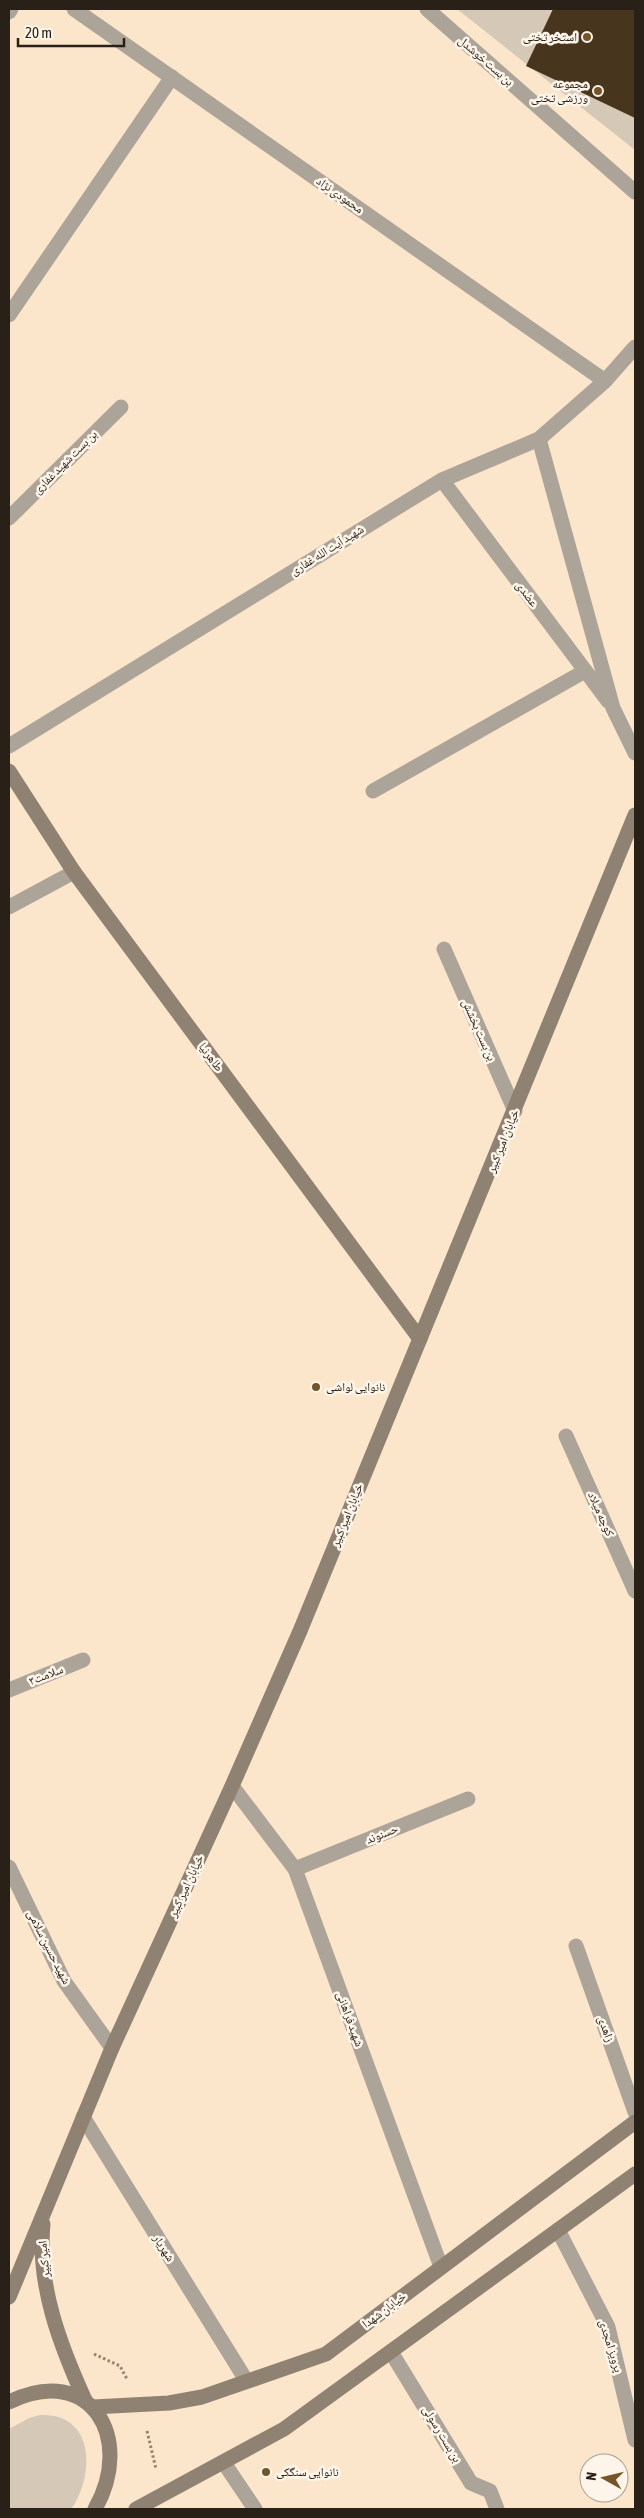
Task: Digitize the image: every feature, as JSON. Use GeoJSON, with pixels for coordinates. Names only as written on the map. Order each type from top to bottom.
{"type":"FeatureCollection","features":[{"type":"Feature","properties":{"kind":"main road","name":"طاهرنیا"},"geometry":{"type":"LineString","coordinates":[[9,771],[74,872],[420,1339]]}},
{"type":"Feature","properties":{"kind":"main road","name":"خیابان امیر کبیر"},"geometry":{"type":"LineString","coordinates":[[44,2208],[112,2048],[232,1786],[300,1631],[635,816]]}},
{"type":"Feature","properties":{"kind":"main road","name":"خیابان شهدا"},"geometry":{"type":"LineString","coordinates":[[9,2402],[31,2394],[48,2392],[72,2394],[89,2404],[169,2403],[202,2396],[326,2354],[635,2122]]}},
{"type":"Feature","properties":{"kind":"main road"},"geometry":{"type":"LineString","coordinates":[[136,2509],[284,2429],[635,2174]]}},
{"type":"Feature","properties":{"kind":"main road","name":"امیر کبیر"},"geometry":{"type":"LineString","coordinates":[[9,2296],[44,2208]]}},
{"type":"Feature","properties":{"kind":"main road","name":"امیر کبیر"},"geometry":{"type":"LineString","coordinates":[[44,2208],[41,2244],[43,2268],[53,2318],[69,2366],[89,2404],[106,2427],[110,2452],[109,2471],[95,2509]]}},
{"type":"Feature","properties":{"kind":"street","name":"بن بست خوشدل"},"geometry":{"type":"LineString","coordinates":[[427,9],[635,192]]}},
{"type":"Feature","properties":{"kind":"street","name":"محمودی نژاد"},"geometry":{"type":"LineString","coordinates":[[80,10],[172,77],[606,381]]}},
{"type":"Feature","properties":{"kind":"street"},"geometry":{"type":"LineString","coordinates":[[9,316],[172,77]]}},
{"type":"Feature","properties":{"kind":"street","name":"شهید آیت الله غفاری"},"geometry":{"type":"LineString","coordinates":[[9,746],[442,480],[539,439],[606,381],[635,347]]}},
{"type":"Feature","properties":{"kind":"street","name":"بن بست شهید غفاری"},"geometry":{"type":"LineString","coordinates":[[9,518],[121,407]]}},
{"type":"Feature","properties":{"kind":"street","name":"عضدی"},"geometry":{"type":"LineString","coordinates":[[539,439],[613,708],[635,754]]}},
{"type":"Feature","properties":{"kind":"street","name":"عضدی"},"geometry":{"type":"LineString","coordinates":[[442,480],[613,708]]}},
{"type":"Feature","properties":{"kind":"street"},"geometry":{"type":"LineString","coordinates":[[373,791],[586,671]]}},
{"type":"Feature","properties":{"kind":"street"},"geometry":{"type":"LineString","coordinates":[[9,907],[74,872]]}},
{"type":"Feature","properties":{"kind":"street","name":"بن بست بخشش"},"geometry":{"type":"LineString","coordinates":[[444,949],[515,1111]]}},
{"type":"Feature","properties":{"kind":"street","name":"کوچه میلاد"},"geometry":{"type":"LineString","coordinates":[[566,1436],[635,1591]]}},
{"type":"Feature","properties":{"kind":"street","name":"سلامت۳"},"geometry":{"type":"LineString","coordinates":[[9,1690],[84,1660]]}},
{"type":"Feature","properties":{"kind":"street","name":"شهید فراهانی"},"geometry":{"type":"LineString","coordinates":[[232,1786],[295,1869],[441,2267]]}},
{"type":"Feature","properties":{"kind":"street","name":"حسنوند"},"geometry":{"type":"LineString","coordinates":[[295,1869],[468,1799]]}},
{"type":"Feature","properties":{"kind":"street","name":"شهید حسین سلامی"},"geometry":{"type":"LineString","coordinates":[[9,1867],[64,1981],[112,2048]]}},
{"type":"Feature","properties":{"kind":"street","name":"زاهدی"},"geometry":{"type":"LineString","coordinates":[[576,1946],[635,2112]]}},
{"type":"Feature","properties":{"kind":"street","name":"شهریار"},"geometry":{"type":"LineString","coordinates":[[83,2117],[246,2380]]}},
{"type":"Feature","properties":{"kind":"street","name":"پرویز امجدی"},"geometry":{"type":"LineString","coordinates":[[558,2230],[608,2327],[635,2440]]}},
{"type":"Feature","properties":{"kind":"street","name":"بن بست رسولی"},"geometry":{"type":"LineString","coordinates":[[391,2352],[471,2483],[490,2491],[497,2509]]}},
{"type":"Feature","properties":{"kind":"street"},"geometry":{"type":"LineString","coordinates":[[224,2463],[255,2509]]}},
{"type":"Feature","properties":{"kind":"shaded area","name":"مجموعه ورزشی تختی"},"geometry":{"type":"Polygon","coordinates":[[[457,9],[635,9],[635,150],[457,9]]]}},
{"type":"Feature","properties":{"kind":"shaded area"},"geometry":{"type":"Polygon","coordinates":[[[40,2415],[58,2417],[71,2424],[80,2435],[85,2448],[84,2480],[79,2495],[71,2509],[9,2509],[9,2429],[29,2418],[40,2415]]]}},
{"type":"Feature","properties":{"kind":"building","name":"مجموعه ورزشی تختی"},"geometry":{"type":"Polygon","coordinates":[[[553,9],[635,9],[635,118],[526,66],[553,9]]]}},
{"type":"Feature","properties":{"kind":"place","name":"استخر تختی"},"geometry":{"type":"Point","coordinates":[587,37]}},
{"type":"Feature","properties":{"kind":"place","name":"مجموعه ورزشی تختی"},"geometry":{"type":"Point","coordinates":[598,91]}},
{"type":"Feature","properties":{"kind":"place","name":"نانوایی لواشی"},"geometry":{"type":"Point","coordinates":[316,1387]}},
{"type":"Feature","properties":{"kind":"place","name":"نانوایی سنگکی"},"geometry":{"type":"Point","coordinates":[266,2472]}}]}
